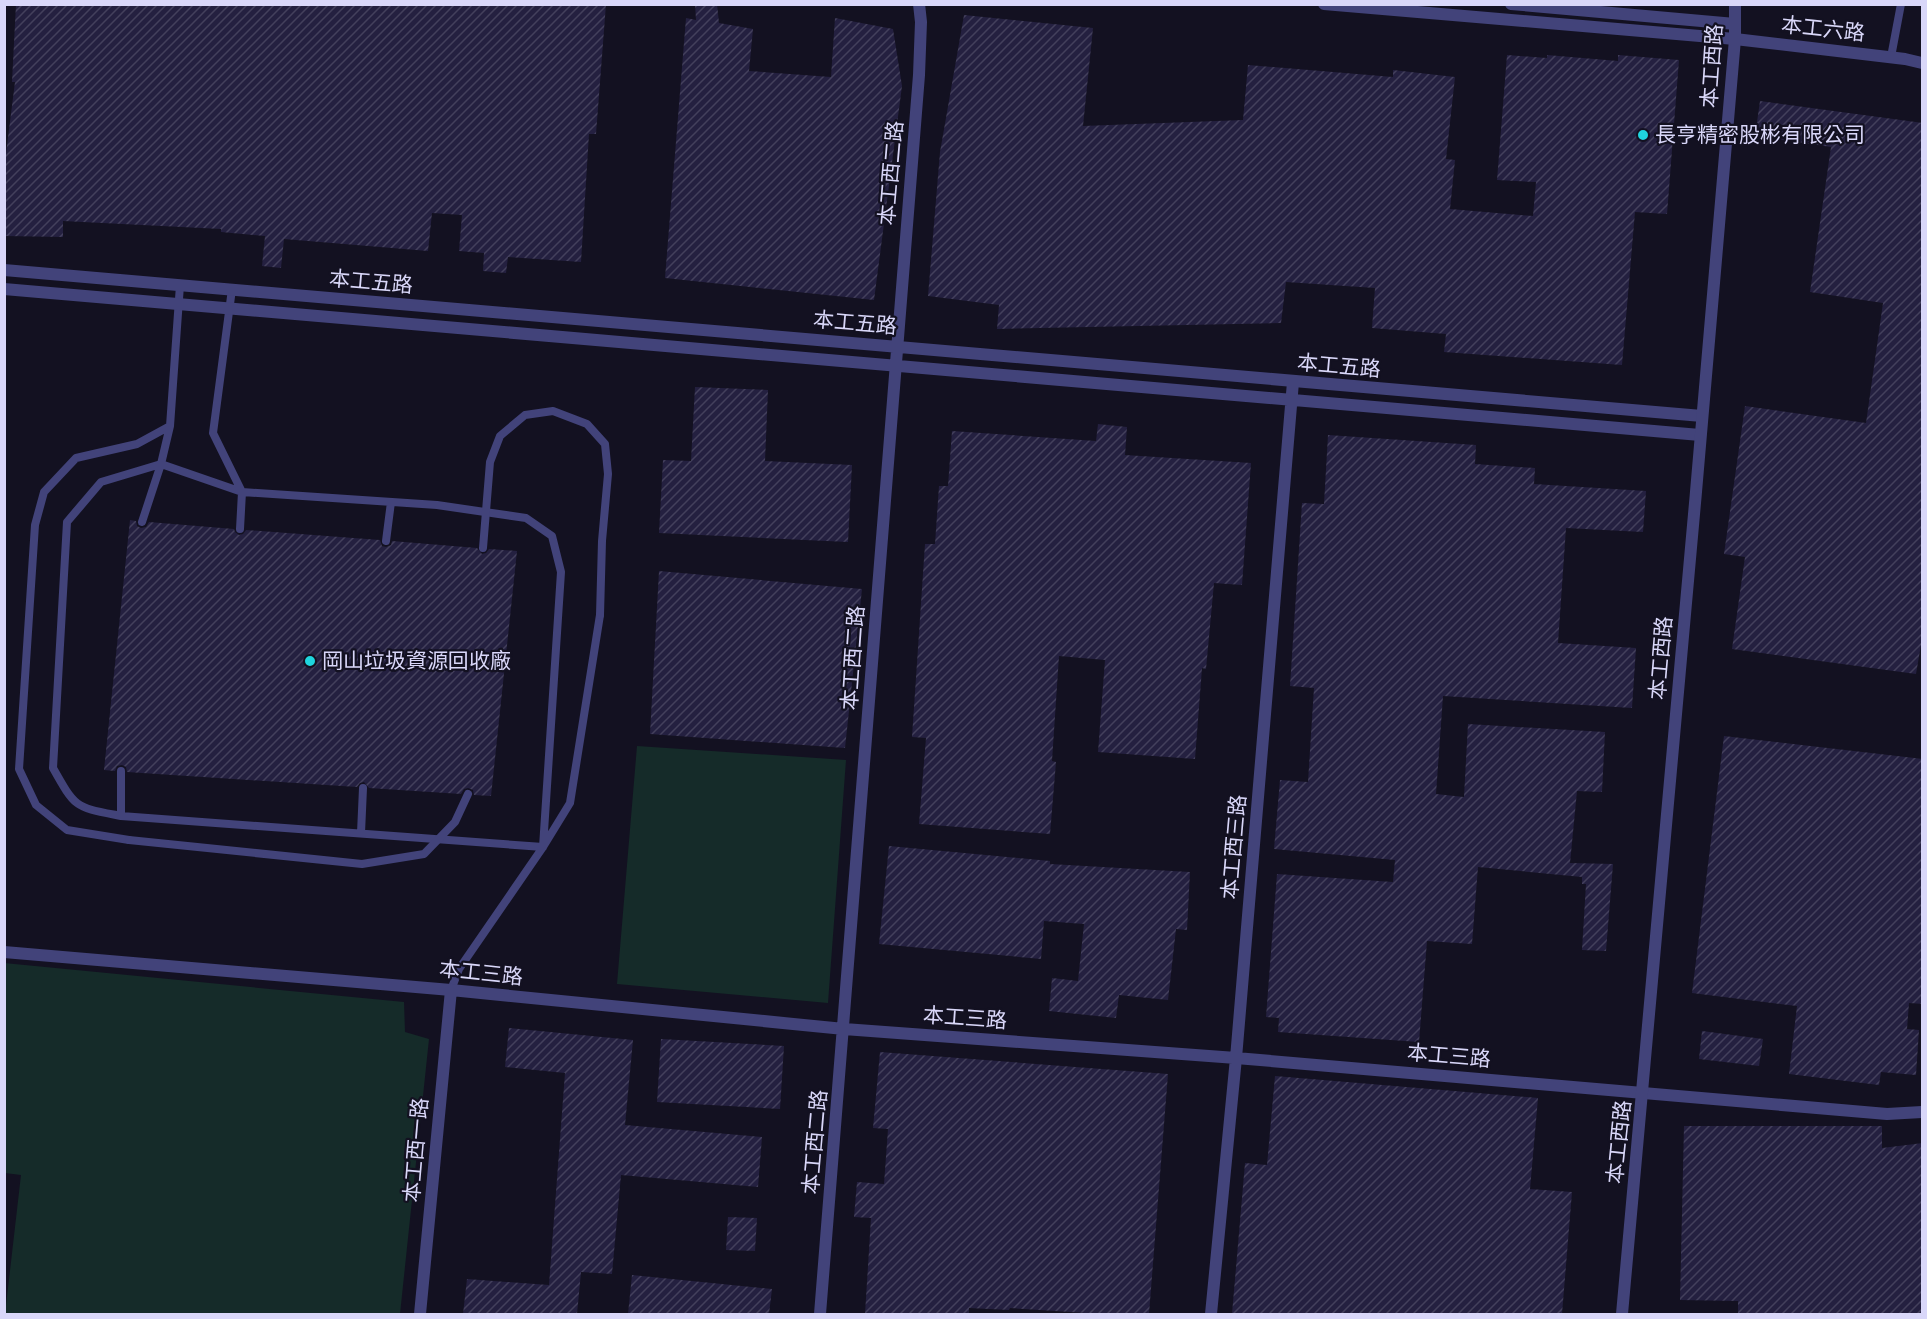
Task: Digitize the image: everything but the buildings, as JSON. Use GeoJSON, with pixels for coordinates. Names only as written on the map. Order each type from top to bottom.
{"type":"FeatureCollection","features":[{"type":"Feature","properties":{"kind":"street","name":"本工西二路"},"geometry":{"type":"LineString","coordinates":[[820,1314],[919,75],[921,22],[918,4]]}},
{"type":"Feature","properties":{"kind":"street","name":"本工六路"},"geometry":{"type":"LineString","coordinates":[[1324,4],[1735,39],[1891,57],[1923,63]]}},
{"type":"Feature","properties":{"kind":"street"},"geometry":{"type":"LineString","coordinates":[[1511,4],[1735,24]]}},
{"type":"Feature","properties":{"kind":"street","name":"本工西路"},"geometry":{"type":"LineString","coordinates":[[1622,1314],[1735,39],[1736,4]]}},
{"type":"Feature","properties":{"kind":"street","name":"本工五路"},"geometry":{"type":"LineString","coordinates":[[4,270],[1702,416]]}},
{"type":"Feature","properties":{"kind":"street","name":"本工五路"},"geometry":{"type":"LineString","coordinates":[[4,289],[1700,435]]}},
{"type":"Feature","properties":{"kind":"street","name":"本工西三路"},"geometry":{"type":"LineString","coordinates":[[1211,1314],[1236,1058],[1293,382]]}},
{"type":"Feature","properties":{"kind":"street","name":"本工三路"},"geometry":{"type":"LineString","coordinates":[[4,952],[452,990],[844,1029],[1236,1058],[1887,1114],[1923,1112]]}},
{"type":"Feature","properties":{"kind":"street","name":"本工西一路"},"geometry":{"type":"LineString","coordinates":[[420,1314],[452,990]]}},
{"type":"Feature","properties":{"kind":"lane"},"geometry":{"type":"LineString","coordinates":[[1891,57],[1901,4]]}},
{"type":"Feature","properties":{"kind":"lane"},"geometry":{"type":"LineString","coordinates":[[142,522],[170,426],[180,285]]}},
{"type":"Feature","properties":{"kind":"lane"},"geometry":{"type":"LineString","coordinates":[[232,289],[213,434],[242,492],[240,529]]}},
{"type":"Feature","properties":{"kind":"lane"},"geometry":{"type":"LineString","coordinates":[[452,990],[459,969],[543,847],[570,803],[600,615],[602,541],[608,474],[605,444],[587,424],[553,411],[525,415],[500,436],[490,462],[483,548]]}},
{"type":"Feature","properties":{"kind":"lane"},"geometry":{"type":"LineString","coordinates":[[170,426],[137,444],[76,458],[44,492],[35,525],[19,769],[36,805],[67,830],[129,840],[362,864],[424,854],[455,822],[468,794]]}},
{"type":"Feature","properties":{"kind":"lane"},"geometry":{"type":"LineString","coordinates":[[160,464],[242,492],[437,505],[526,518],[552,536],[561,572],[543,847],[121,816],[82,808],[69,796],[53,768],[66,522],[101,482],[160,464]]}},
{"type":"Feature","properties":{"kind":"lane"},"geometry":{"type":"LineString","coordinates":[[386,541],[391,502]]}},
{"type":"Feature","properties":{"kind":"lane"},"geometry":{"type":"LineString","coordinates":[[121,816],[122,771]]}},
{"type":"Feature","properties":{"kind":"lane"},"geometry":{"type":"LineString","coordinates":[[361,833],[363,788]]}},
{"type":"Feature","properties":{"kind":"green space"},"geometry":{"type":"Polygon","coordinates":[[[637,746],[846,760],[828,1003],[617,984],[637,746]]]}},
{"type":"Feature","properties":{"kind":"green space"},"geometry":{"type":"Polygon","coordinates":[[[4,963],[404,1002],[405,1032],[429,1039],[400,1314],[5,1314],[21,1175],[5,1173],[4,963]]]}},
{"type":"Feature","properties":{"kind":"place","name":"長亨精密股彬有限公司"},"geometry":{"type":"Point","coordinates":[1643,135]}},
{"type":"Feature","properties":{"kind":"place","name":"岡山垃圾資源回收廠"},"geometry":{"type":"Point","coordinates":[310,661]}}]}
